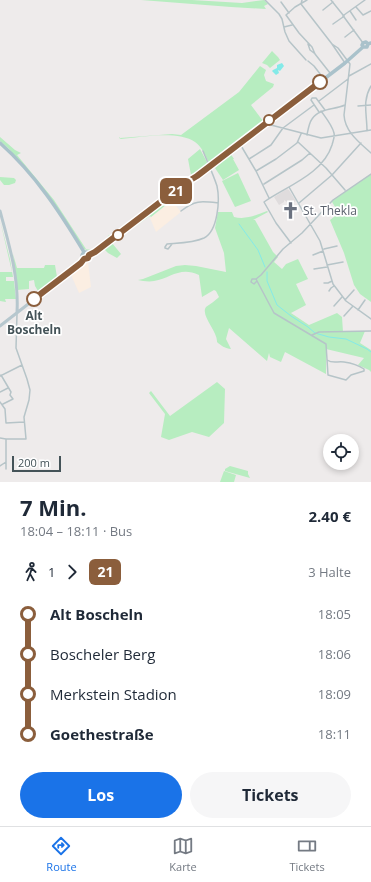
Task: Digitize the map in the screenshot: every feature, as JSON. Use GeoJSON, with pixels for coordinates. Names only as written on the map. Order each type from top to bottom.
{"type":"FeatureCollection","features":[{"type":"Feature","properties":{"kind":"main road"},"geometry":{"type":"LineString","coordinates":[[0,326],[81,263],[84,259],[88,258],[89,255],[210,166],[346,62],[366,42],[370,44]]}},
{"type":"Feature","properties":{"kind":"main road"},"geometry":{"type":"LineString","coordinates":[[0,143],[29,172],[48,196],[84,252],[87,252],[89,255]]}},
{"type":"Feature","properties":{"kind":"main road"},"geometry":{"type":"LineString","coordinates":[[0,211],[13,261],[17,312]]}},
{"type":"Feature","properties":{"kind":"main road"},"geometry":{"type":"LineString","coordinates":[[84,252],[82,255],[84,259]]}},
{"type":"Feature","properties":{"kind":"street"},"geometry":{"type":"LineString","coordinates":[[265,0],[282,19],[289,41],[307,61],[314,66],[324,79]]}},
{"type":"Feature","properties":{"kind":"street"},"geometry":{"type":"LineString","coordinates":[[301,4],[302,0]]}},
{"type":"Feature","properties":{"kind":"street"},"geometry":{"type":"LineString","coordinates":[[307,0],[286,15],[292,25],[312,47],[315,54],[330,74]]}},
{"type":"Feature","properties":{"kind":"street"},"geometry":{"type":"LineString","coordinates":[[331,0],[354,30],[363,45]]}},
{"type":"Feature","properties":{"kind":"street"},"geometry":{"type":"LineString","coordinates":[[333,24],[366,0]]}},
{"type":"Feature","properties":{"kind":"street"},"geometry":{"type":"LineString","coordinates":[[281,2],[289,13]]}},
{"type":"Feature","properties":{"kind":"street"},"geometry":{"type":"LineString","coordinates":[[323,10],[333,2]]}},
{"type":"Feature","properties":{"kind":"street"},"geometry":{"type":"LineString","coordinates":[[301,4],[346,62],[350,64],[344,118],[350,133],[371,153]]}},
{"type":"Feature","properties":{"kind":"street"},"geometry":{"type":"LineString","coordinates":[[356,7],[363,15],[371,11]]}},
{"type":"Feature","properties":{"kind":"street"},"geometry":{"type":"LineString","coordinates":[[350,11],[356,20]]}},
{"type":"Feature","properties":{"kind":"street"},"geometry":{"type":"LineString","coordinates":[[284,27],[292,25]]}},
{"type":"Feature","properties":{"kind":"street"},"geometry":{"type":"LineString","coordinates":[[345,37],[354,30]]}},
{"type":"Feature","properties":{"kind":"street"},"geometry":{"type":"LineString","coordinates":[[332,44],[338,48],[346,62]]}},
{"type":"Feature","properties":{"kind":"street"},"geometry":{"type":"LineString","coordinates":[[349,76],[371,64]]}},
{"type":"Feature","properties":{"kind":"street"},"geometry":{"type":"LineString","coordinates":[[318,101],[348,79]]}},
{"type":"Feature","properties":{"kind":"street"},"geometry":{"type":"LineString","coordinates":[[367,130],[365,98],[371,86]]}},
{"type":"Feature","properties":{"kind":"street"},"geometry":{"type":"LineString","coordinates":[[291,243],[276,223],[264,202],[309,174],[328,154],[334,136],[330,125],[314,105],[311,100],[312,98],[318,101],[325,110]]}},
{"type":"Feature","properties":{"kind":"street"},"geometry":{"type":"LineString","coordinates":[[249,159],[274,141],[283,128],[314,105]]}},
{"type":"Feature","properties":{"kind":"street"},"geometry":{"type":"LineString","coordinates":[[307,135],[313,118],[320,112],[339,108],[345,105]]}},
{"type":"Feature","properties":{"kind":"street"},"geometry":{"type":"LineString","coordinates":[[358,106],[371,105]]}},
{"type":"Feature","properties":{"kind":"street"},"geometry":{"type":"LineString","coordinates":[[266,122],[271,125],[321,138],[371,130]]}},
{"type":"Feature","properties":{"kind":"street"},"geometry":{"type":"LineString","coordinates":[[256,171],[276,159],[298,142],[302,133]]}},
{"type":"Feature","properties":{"kind":"street"},"geometry":{"type":"LineString","coordinates":[[298,142],[321,163],[346,190]]}},
{"type":"Feature","properties":{"kind":"street"},"geometry":{"type":"LineString","coordinates":[[239,143],[256,171],[269,198]]}},
{"type":"Feature","properties":{"kind":"street"},"geometry":{"type":"LineString","coordinates":[[299,203],[332,175],[361,143]]}},
{"type":"Feature","properties":{"kind":"street"},"geometry":{"type":"LineString","coordinates":[[172,244],[197,240],[208,234],[213,229],[218,203],[217,187],[210,166],[202,151]]}},
{"type":"Feature","properties":{"kind":"street"},"geometry":{"type":"LineString","coordinates":[[263,185],[302,160],[310,153]]}},
{"type":"Feature","properties":{"kind":"street"},"geometry":{"type":"LineString","coordinates":[[327,360],[332,363],[343,362],[358,366],[364,371],[351,375],[346,380],[328,375],[327,360],[326,344],[314,334],[274,313],[256,280],[283,249],[311,224],[333,200],[371,174]]}},
{"type":"Feature","properties":{"kind":"street"},"geometry":{"type":"LineString","coordinates":[[289,187],[311,224],[323,250],[334,286],[345,300],[371,319]]}},
{"type":"Feature","properties":{"kind":"street"},"geometry":{"type":"LineString","coordinates":[[181,211],[192,202],[198,201],[218,203]]}},
{"type":"Feature","properties":{"kind":"street"},"geometry":{"type":"LineString","coordinates":[[314,255],[323,250],[337,246]]}},
{"type":"Feature","properties":{"kind":"street"},"geometry":{"type":"LineString","coordinates":[[314,269],[343,262]]}},
{"type":"Feature","properties":{"kind":"street"},"geometry":{"type":"LineString","coordinates":[[324,283],[332,281]]}},
{"type":"Feature","properties":{"kind":"street"},"geometry":{"type":"LineString","coordinates":[[329,291],[334,286]]}},
{"type":"Feature","properties":{"kind":"street"},"geometry":{"type":"LineString","coordinates":[[345,300],[354,290]]}},
{"type":"Feature","properties":{"kind":"street"},"geometry":{"type":"LineString","coordinates":[[334,306],[342,297]]}},
{"type":"Feature","properties":{"kind":"street"},"geometry":{"type":"LineString","coordinates":[[358,310],[365,300]]}},
{"type":"Feature","properties":{"kind":"street"},"geometry":{"type":"LineString","coordinates":[[344,316],[353,306]]}},
{"type":"Feature","properties":{"kind":"street"},"geometry":{"type":"LineString","coordinates":[[0,438],[26,439],[24,417],[30,390],[16,348],[17,312]]}},
{"type":"Feature","properties":{"kind":"street"},"geometry":{"type":"LineString","coordinates":[[314,334],[371,330]]}},
{"type":"Feature","properties":{"kind":"street"},"geometry":{"type":"LineString","coordinates":[[3,404],[12,399],[1,376],[22,364]]}},
{"type":"Feature","properties":{"kind":"street"},"geometry":{"type":"LineString","coordinates":[[0,392],[8,388]]}},
{"type":"Feature","properties":{"kind":"street"},"geometry":{"type":"LineString","coordinates":[[0,402],[3,404],[5,409],[6,423],[24,422]]}},
{"type":"Feature","properties":{"kind":"street"},"geometry":{"type":"LineString","coordinates":[[6,439],[6,469]]}},
{"type":"Feature","properties":{"kind":"street"},"geometry":{"type":"LineString","coordinates":[[0,466],[6,462]]}},
{"type":"Feature","properties":{"kind":"shaded area"},"geometry":{"type":"Polygon","coordinates":[[[287,189],[296,201],[290,204],[284,200],[284,202],[279,205],[274,197],[287,189]]]}},
{"type":"Feature","properties":{"kind":"shaded area"},"geometry":{"type":"Polygon","coordinates":[[[172,201],[181,212],[156,232],[150,218],[172,201]]]}},
{"type":"Feature","properties":{"kind":"shaded area"},"geometry":{"type":"Polygon","coordinates":[[[88,262],[91,287],[79,293],[71,275],[88,262]]]}},
{"type":"Feature","properties":{"kind":"green space"},"geometry":{"type":"Polygon","coordinates":[[[141,0],[192,0],[242,3],[264,0],[268,4],[264,6],[266,9],[141,0]]]}},
{"type":"Feature","properties":{"kind":"green space"},"geometry":{"type":"Polygon","coordinates":[[[272,51],[280,60],[270,68],[262,63],[272,51]]]}},
{"type":"Feature","properties":{"kind":"green space"},"geometry":{"type":"Polygon","coordinates":[[[260,66],[266,70],[264,75],[266,81],[274,84],[273,87],[251,105],[263,121],[209,163],[200,146],[188,138],[159,135],[172,134],[181,135],[239,92],[260,66]]]}},
{"type":"Feature","properties":{"kind":"green space"},"geometry":{"type":"Polygon","coordinates":[[[159,135],[149,136],[121,139],[119,137],[159,135]]]}},
{"type":"Feature","properties":{"kind":"green space"},"geometry":{"type":"Polygon","coordinates":[[[0,137],[15,150],[21,153],[17,155],[54,200],[86,249],[89,250],[96,248],[109,235],[113,235],[120,231],[96,249],[90,251],[84,249],[60,212],[9,149],[0,141],[0,137]]]}},
{"type":"Feature","properties":{"kind":"green space"},"geometry":{"type":"Polygon","coordinates":[[[200,149],[208,164],[124,228],[123,227],[191,175],[188,159],[200,149]]]}},
{"type":"Feature","properties":{"kind":"green space"},"geometry":{"type":"Polygon","coordinates":[[[230,153],[239,170],[223,180],[215,168],[230,153]]]}},
{"type":"Feature","properties":{"kind":"green space"},"geometry":{"type":"Polygon","coordinates":[[[238,173],[251,201],[235,207],[222,181],[238,173]]]}},
{"type":"Feature","properties":{"kind":"green space"},"geometry":{"type":"Polygon","coordinates":[[[371,174],[371,302],[360,294],[354,285],[344,253],[330,220],[339,213],[332,202],[333,200],[371,174]]]}},
{"type":"Feature","properties":{"kind":"green space"},"geometry":{"type":"Polygon","coordinates":[[[0,177],[14,178],[16,180],[15,183],[4,185],[0,180],[0,177]]]}},
{"type":"Feature","properties":{"kind":"green space"},"geometry":{"type":"Polygon","coordinates":[[[197,178],[198,179],[151,217],[150,216],[133,228],[133,227],[197,178]]]}},
{"type":"Feature","properties":{"kind":"green space"},"geometry":{"type":"Polygon","coordinates":[[[267,211],[268,212],[253,220],[255,220],[273,252],[278,257],[274,262],[282,269],[286,264],[298,259],[308,279],[296,284],[306,305],[291,313],[309,325],[337,313],[342,317],[343,332],[365,331],[360,343],[371,350],[371,372],[358,365],[364,358],[326,349],[326,374],[285,352],[281,362],[270,357],[269,353],[267,361],[229,328],[226,339],[231,349],[225,348],[217,342],[215,333],[205,314],[206,307],[219,297],[214,290],[202,297],[199,275],[181,272],[160,280],[138,280],[176,266],[185,265],[226,272],[224,253],[215,228],[218,212],[232,212],[234,217],[243,218],[251,217],[267,211]]]}},
{"type":"Feature","properties":{"kind":"green space"},"geometry":{"type":"Polygon","coordinates":[[[0,220],[10,259],[13,277],[6,277],[6,281],[14,281],[16,299],[5,299],[6,302],[0,301],[0,272],[12,272],[0,220]]]}},
{"type":"Feature","properties":{"kind":"green space"},"geometry":{"type":"Polygon","coordinates":[[[112,243],[121,254],[117,258],[104,249],[112,243]]]}},
{"type":"Feature","properties":{"kind":"green space"},"geometry":{"type":"Polygon","coordinates":[[[13,254],[17,268],[44,268],[45,265],[55,265],[57,277],[78,262],[81,258],[78,263],[36,295],[38,291],[34,280],[29,281],[29,289],[17,290],[13,254]]]}},
{"type":"Feature","properties":{"kind":"green space"},"geometry":{"type":"Polygon","coordinates":[[[217,382],[225,389],[224,423],[209,437],[192,432],[169,440],[161,437],[165,414],[149,393],[151,391],[170,416],[217,382]]]}},
{"type":"Feature","properties":{"kind":"green space"},"geometry":{"type":"Polygon","coordinates":[[[230,466],[248,471],[250,478],[225,471],[225,469],[230,466]]]}},
{"type":"Feature","properties":{"kind":"green space"},"geometry":{"type":"Polygon","coordinates":[[[224,471],[236,475],[234,482],[220,482],[224,471]]]}},
{"type":"Feature","properties":{"kind":"water"},"geometry":{"type":"Polygon","coordinates":[[[282,63],[284,66],[280,71],[278,70],[279,73],[276,75],[272,71],[277,68],[277,65],[282,63]]]}},
{"type":"Feature","properties":{"kind":"waterway"},"geometry":{"type":"LineString","coordinates":[[239,224],[258,250],[265,267]]}},
{"type":"Feature","properties":{"kind":"waterway"},"geometry":{"type":"LineString","coordinates":[[267,272],[267,281],[277,305],[291,316],[315,333],[329,337],[346,339],[371,352]]}},
{"type":"Feature","properties":{"kind":"bus line","name":"21"},"geometry":{"type":"LineString","coordinates":[[34,299],[81,263],[84,259],[88,258],[89,255],[170,196],[184,184],[197,176],[320,82]]}},
{"type":"Feature","properties":{"kind":"place","name":"St. Thekla"},"geometry":{"type":"Point","coordinates":[290,211]}},
{"type":"Feature","properties":{"kind":"place","name":"Alt Boscheln"},"geometry":{"type":"Point","coordinates":[34,299]}}]}
